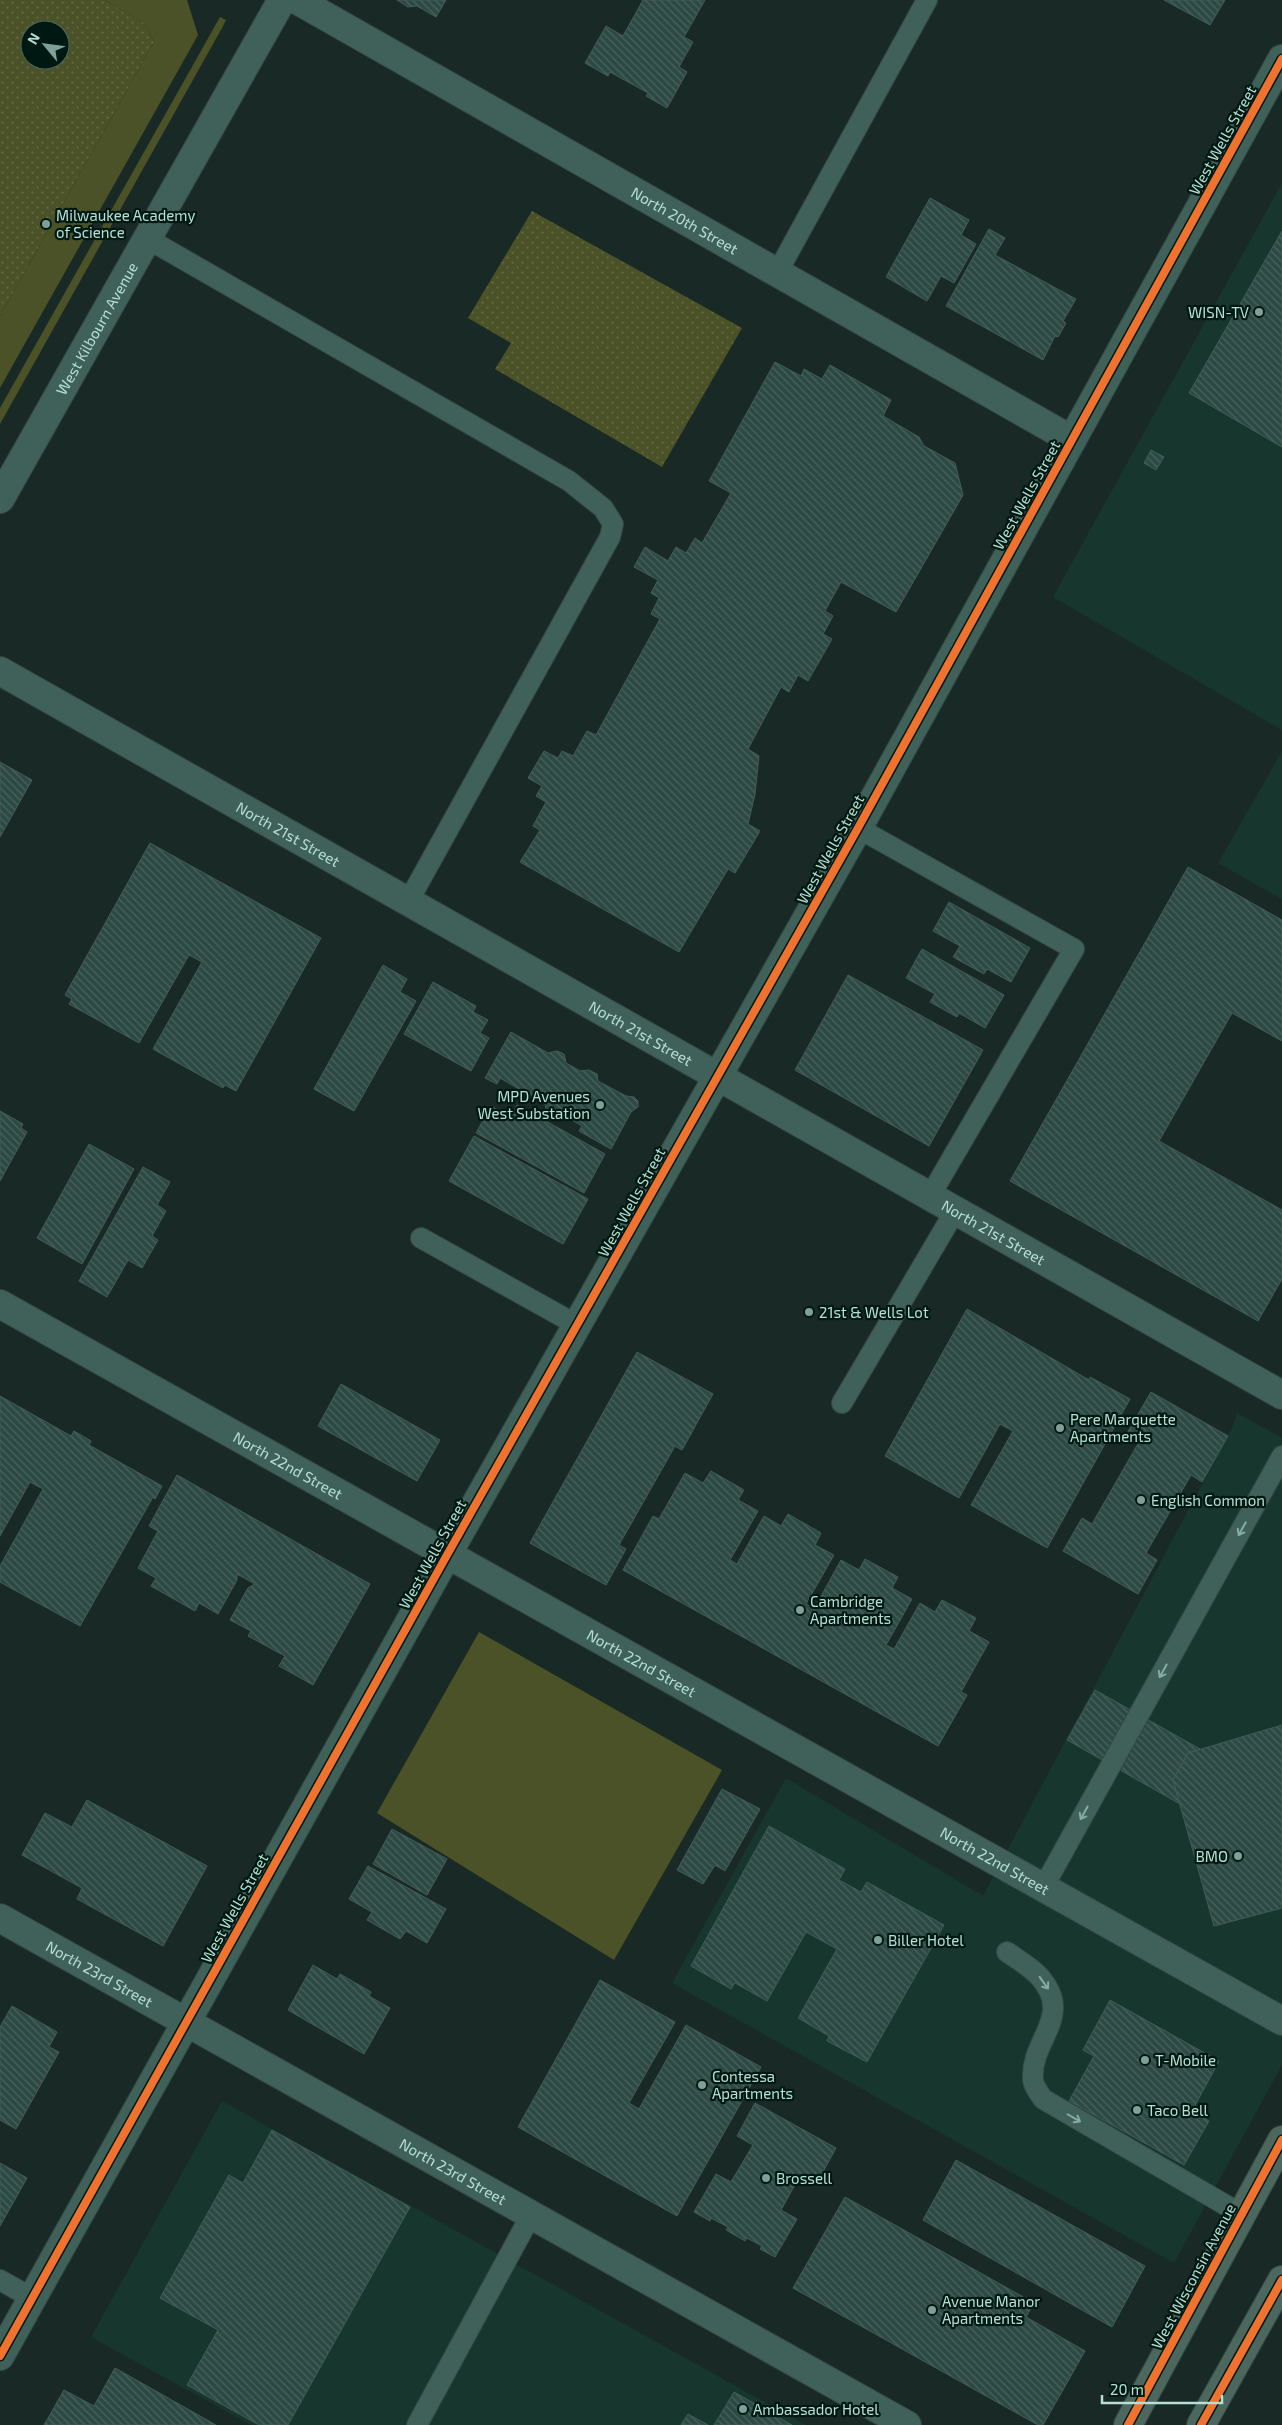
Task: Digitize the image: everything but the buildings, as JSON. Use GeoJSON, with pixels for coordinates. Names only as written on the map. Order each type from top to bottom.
{"type":"FeatureCollection","features":[{"type":"Feature","properties":{"kind":"main road","name":"West Wisconsin Avenue"},"geometry":{"type":"LineString","coordinates":[[1128,2425],[1282,2140]]}},
{"type":"Feature","properties":{"kind":"main road"},"geometry":{"type":"LineString","coordinates":[[1201,2425],[1282,2280]]}},
{"type":"Feature","properties":{"kind":"street","name":"West Kilbourn Avenue"},"geometry":{"type":"LineString","coordinates":[[0,499],[282,0]]}},
{"type":"Feature","properties":{"kind":"street","name":"North 20th Street"},"geometry":{"type":"LineString","coordinates":[[297,0],[1072,440]]}},
{"type":"Feature","properties":{"kind":"street","name":"West Wells Street"},"geometry":{"type":"LineString","coordinates":[[0,2356],[447,1555],[858,828],[1282,59]]}},
{"type":"Feature","properties":{"kind":"street","name":"North 21st Street"},"geometry":{"type":"LineString","coordinates":[[0,671],[1282,1395]]}},
{"type":"Feature","properties":{"kind":"street","name":"North 22nd Street"},"geometry":{"type":"LineString","coordinates":[[0,1304],[1282,2021]]}},
{"type":"Feature","properties":{"kind":"street","name":"North 23rd Street"},"geometry":{"type":"LineString","coordinates":[[0,1918],[907,2425]]}},
{"type":"Feature","properties":{"kind":"lane"},"geometry":{"type":"LineString","coordinates":[[777,273],[927,0]]}},
{"type":"Feature","properties":{"kind":"lane"},"geometry":{"type":"LineString","coordinates":[[148,239],[569,481],[603,508],[613,524],[610,537],[408,902]]}},
{"type":"Feature","properties":{"kind":"lane"},"geometry":{"type":"LineString","coordinates":[[858,828],[1074,949],[930,1196]]}},
{"type":"Feature","properties":{"kind":"lane"},"geometry":{"type":"LineString","coordinates":[[842,1403],[955,1211]]}},
{"type":"Feature","properties":{"kind":"lane"},"geometry":{"type":"LineString","coordinates":[[421,1238],[578,1325]]}},
{"type":"Feature","properties":{"kind":"lane"},"geometry":{"type":"LineString","coordinates":[[1043,1888],[1282,1456]]}},
{"type":"Feature","properties":{"kind":"lane"},"geometry":{"type":"LineString","coordinates":[[1007,1952],[1038,1974],[1049,1990],[1054,2010],[1046,2037],[1034,2056],[1032,2081],[1043,2099],[1241,2214]]}},
{"type":"Feature","properties":{"kind":"lane"},"geometry":{"type":"LineString","coordinates":[[417,2425],[531,2215]]}},
{"type":"Feature","properties":{"kind":"lane"},"geometry":{"type":"LineString","coordinates":[[0,2280],[32,2298]]}},
{"type":"Feature","properties":{"kind":"shaded area"},"geometry":{"type":"Polygon","coordinates":[[[1282,183],[1282,730],[1053,597],[1282,183]]]}},
{"type":"Feature","properties":{"kind":"shaded area"},"geometry":{"type":"Polygon","coordinates":[[[1282,751],[1282,899],[1218,863],[1282,751]]]}},
{"type":"Feature","properties":{"kind":"shaded area"},"geometry":{"type":"Polygon","coordinates":[[[1237,1413],[1282,1438],[1282,2065],[1174,2263],[672,1983],[786,1778],[983,1896],[1232,1428],[1237,1413]]]}},
{"type":"Feature","properties":{"kind":"shaded area"},"geometry":{"type":"Polygon","coordinates":[[[222,2101],[806,2425],[251,2425],[91,2337],[222,2101]]]}},
{"type":"Feature","properties":{"kind":"green space"},"geometry":{"type":"Polygon","coordinates":[[[0,0],[105,0],[144,23],[154,42],[0,316],[0,0]]]}},
{"type":"Feature","properties":{"kind":"green space"},"geometry":{"type":"Polygon","coordinates":[[[105,0],[187,0],[198,35],[0,388],[0,316],[154,42],[144,23],[105,0]]]}},
{"type":"Feature","properties":{"kind":"green space"},"geometry":{"type":"Polygon","coordinates":[[[220,17],[226,20],[222,28],[0,424],[0,408],[220,17]]]}},
{"type":"Feature","properties":{"kind":"green space"},"geometry":{"type":"Polygon","coordinates":[[[532,211],[742,328],[662,467],[495,369],[511,343],[468,318],[532,211]]]}},
{"type":"Feature","properties":{"kind":"green space"},"geometry":{"type":"Polygon","coordinates":[[[479,1632],[722,1770],[614,1960],[377,1813],[479,1632]]]}},
{"type":"Feature","properties":{"kind":"cycle path"},"geometry":{"type":"LineString","coordinates":[[0,2356],[447,1555],[858,828],[1282,59]]}},
{"type":"Feature","properties":{"kind":"cycle path"},"geometry":{"type":"LineString","coordinates":[[1128,2425],[1282,2140]]}},
{"type":"Feature","properties":{"kind":"cycle path"},"geometry":{"type":"LineString","coordinates":[[1201,2425],[1282,2280]]}},
{"type":"Feature","properties":{"kind":"place","name":"Milwaukee Academy of Science"},"geometry":{"type":"Point","coordinates":[46,224]}},
{"type":"Feature","properties":{"kind":"place","name":"WISN-TV"},"geometry":{"type":"Point","coordinates":[1259,312]}},
{"type":"Feature","properties":{"kind":"place","name":"MPD Avenues West Substation"},"geometry":{"type":"Point","coordinates":[600,1105]}},
{"type":"Feature","properties":{"kind":"place","name":"21st & Wells Lot"},"geometry":{"type":"Point","coordinates":[809,1312]}},
{"type":"Feature","properties":{"kind":"place","name":"Pere Marquette Apartments"},"geometry":{"type":"Point","coordinates":[1060,1428]}},
{"type":"Feature","properties":{"kind":"place","name":"English Common"},"geometry":{"type":"Point","coordinates":[1141,1500]}},
{"type":"Feature","properties":{"kind":"place","name":"Cambridge Apartments"},"geometry":{"type":"Point","coordinates":[800,1610]}},
{"type":"Feature","properties":{"kind":"place","name":"BMO"},"geometry":{"type":"Point","coordinates":[1238,1856]}},
{"type":"Feature","properties":{"kind":"place","name":"Biller Hotel"},"geometry":{"type":"Point","coordinates":[878,1940]}},
{"type":"Feature","properties":{"kind":"place","name":"T-Mobile"},"geometry":{"type":"Point","coordinates":[1145,2060]}},
{"type":"Feature","properties":{"kind":"place","name":"Contessa Apartments"},"geometry":{"type":"Point","coordinates":[702,2085]}},
{"type":"Feature","properties":{"kind":"place","name":"Taco Bell"},"geometry":{"type":"Point","coordinates":[1137,2110]}},
{"type":"Feature","properties":{"kind":"place","name":"Brossell"},"geometry":{"type":"Point","coordinates":[766,2178]}},
{"type":"Feature","properties":{"kind":"place","name":"Avenue Manor Apartments"},"geometry":{"type":"Point","coordinates":[932,2310]}},
{"type":"Feature","properties":{"kind":"place","name":"Ambassador Hotel"},"geometry":{"type":"Point","coordinates":[743,2409]}}]}
